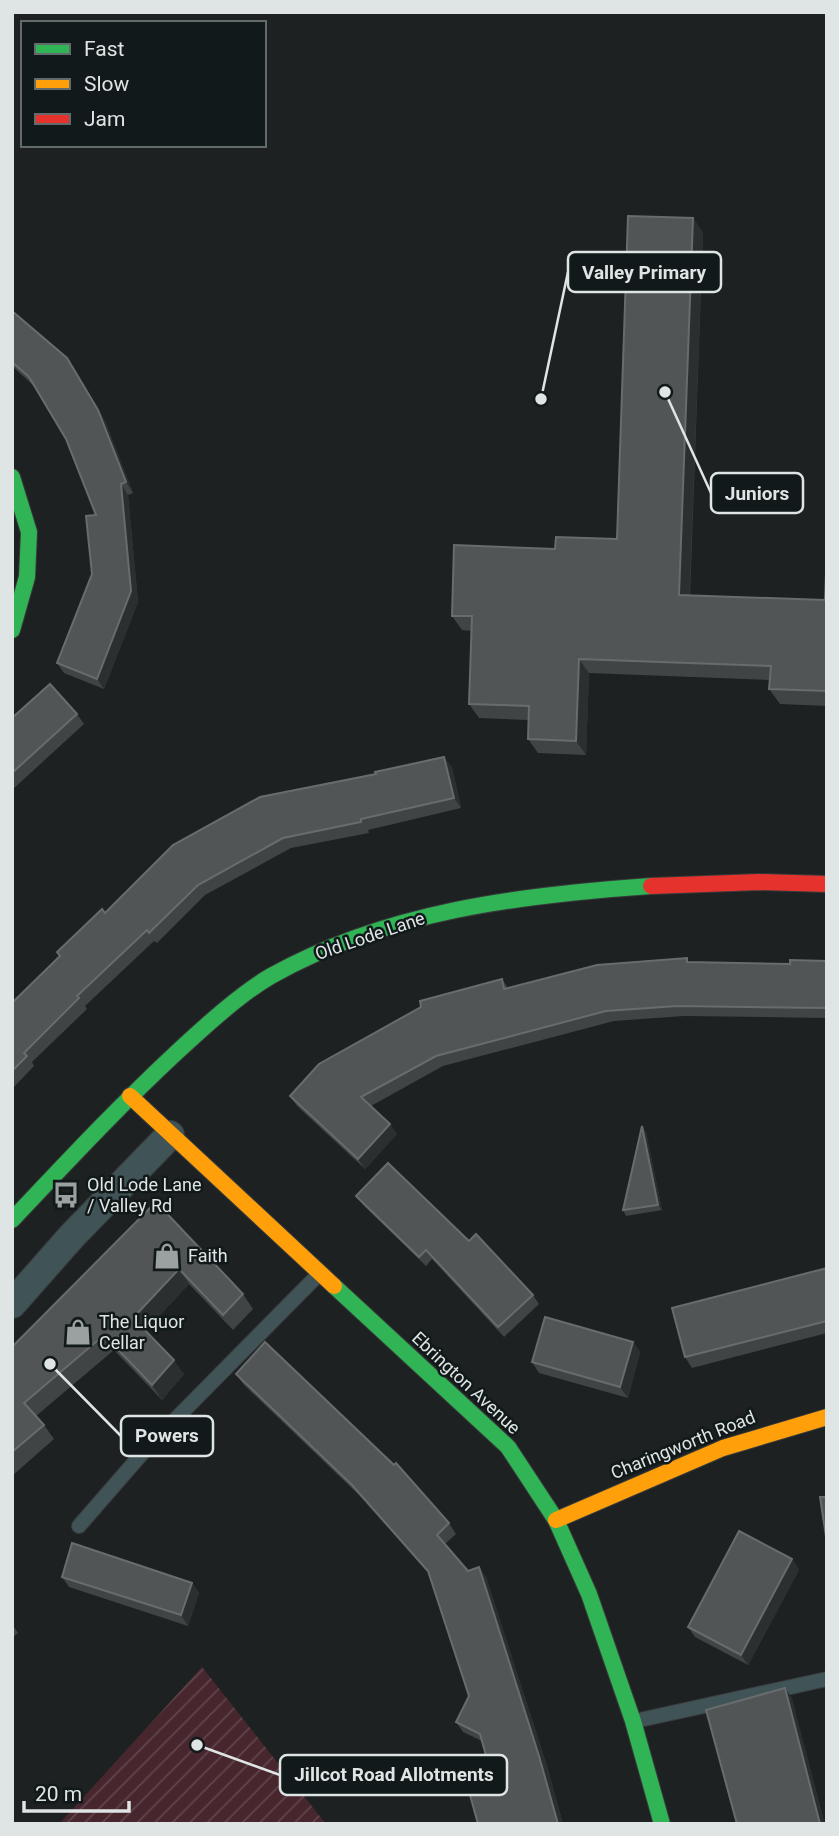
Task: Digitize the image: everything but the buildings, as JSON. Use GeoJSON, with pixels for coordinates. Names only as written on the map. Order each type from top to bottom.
{"type":"FeatureCollection","features":[{"type":"Feature","properties":{"kind":"street"},"geometry":{"type":"LineString","coordinates":[[12,477],[29,532],[27,577],[12,630]]}},
{"type":"Feature","properties":{"kind":"street","name":"Old Lode Lane"},"geometry":{"type":"LineString","coordinates":[[12,1220],[130,1096],[205,1025],[269,977],[338,943],[419,917],[559,892],[703,883],[827,884]]}},
{"type":"Feature","properties":{"kind":"street","name":"Ebrington Avenue"},"geometry":{"type":"LineString","coordinates":[[130,1096],[508,1447],[556,1520],[589,1594],[633,1721],[662,1824]]}},
{"type":"Feature","properties":{"kind":"street"},"geometry":{"type":"LineString","coordinates":[[12,1304],[72,1236],[170,1135]]}},
{"type":"Feature","properties":{"kind":"street","name":"Charingworth Road"},"geometry":{"type":"LineString","coordinates":[[556,1520],[692,1458],[778,1428],[827,1417]]}},
{"type":"Feature","properties":{"kind":"lane"},"geometry":{"type":"LineString","coordinates":[[79,1526],[146,1449],[320,1273]]}},
{"type":"Feature","properties":{"kind":"lane"},"geometry":{"type":"LineString","coordinates":[[633,1721],[827,1679]]}},
{"type":"Feature","properties":{"kind":"shaded area"},"geometry":{"type":"Polygon","coordinates":[[[202,1667],[326,1824],[59,1824],[202,1667]]]}},
{"type":"Feature","properties":{"kind":"traffic: fast"},"geometry":{"type":"LineString","coordinates":[[12,477],[29,532],[27,577],[12,630]]}},
{"type":"Feature","properties":{"kind":"traffic: fast"},"geometry":{"type":"LineString","coordinates":[[12,1220],[113,1114],[176,1053],[234,1002],[271,976],[315,954],[408,921],[504,901],[651,886]]}},
{"type":"Feature","properties":{"kind":"traffic: fast"},"geometry":{"type":"LineString","coordinates":[[334,1286],[508,1447],[556,1520],[589,1594],[633,1721],[662,1824]]}},
{"type":"Feature","properties":{"kind":"traffic: slow"},"geometry":{"type":"LineString","coordinates":[[130,1096],[334,1286]]}},
{"type":"Feature","properties":{"kind":"traffic: slow"},"geometry":{"type":"LineString","coordinates":[[556,1520],[723,1448],[827,1417]]}},
{"type":"Feature","properties":{"kind":"traffic: jam"},"geometry":{"type":"LineString","coordinates":[[651,886],[759,882],[827,884]]}},
{"type":"Feature","properties":{"kind":"place","name":"Juniors"},"geometry":{"type":"Point","coordinates":[665,392]}},
{"type":"Feature","properties":{"kind":"place","name":"Valley Primary"},"geometry":{"type":"Point","coordinates":[541,399]}},
{"type":"Feature","properties":{"kind":"place","name":"Old Lode Lane / Valley Rd"},"geometry":{"type":"Point","coordinates":[66,1195]}},
{"type":"Feature","properties":{"kind":"place","name":"Faith"},"geometry":{"type":"Point","coordinates":[167,1256]}},
{"type":"Feature","properties":{"kind":"place","name":"The Liquor Cellar"},"geometry":{"type":"Point","coordinates":[78,1332]}},
{"type":"Feature","properties":{"kind":"place","name":"Powers"},"geometry":{"type":"Point","coordinates":[50,1364]}},
{"type":"Feature","properties":{"kind":"place","name":"Jillcot Road Allotments"},"geometry":{"type":"Point","coordinates":[197,1745]}}]}
